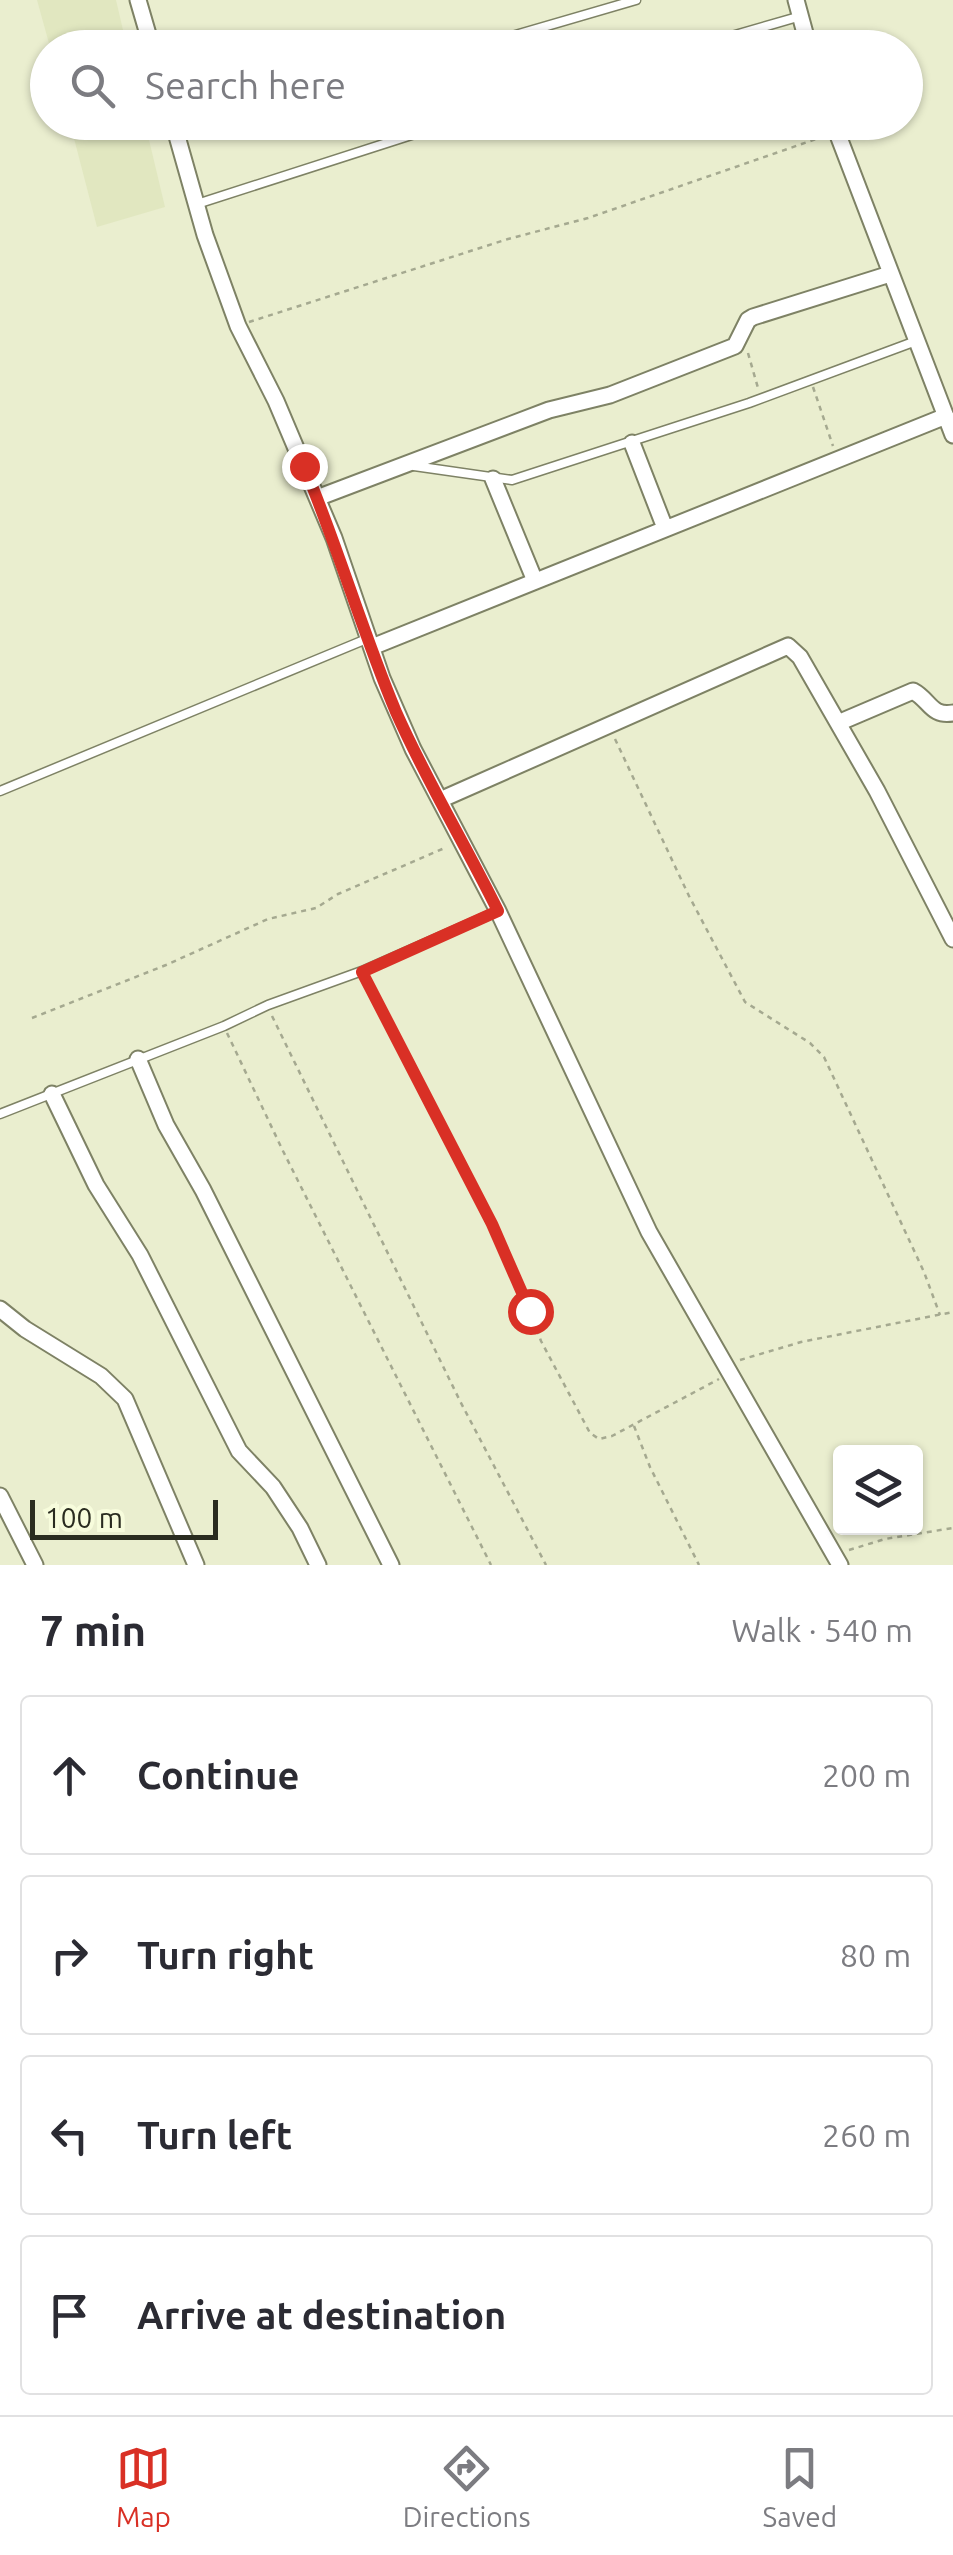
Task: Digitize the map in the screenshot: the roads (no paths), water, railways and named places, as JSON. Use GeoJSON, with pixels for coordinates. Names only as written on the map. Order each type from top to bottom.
{"type":"FeatureCollection","features":[{"type":"Feature","properties":{"kind":"street"},"geometry":{"type":"LineString","coordinates":[[138,0],[147,30]]}},
{"type":"Feature","properties":{"kind":"street"},"geometry":{"type":"LineString","coordinates":[[178,140],[238,326],[318,498],[407,736],[498,911],[649,1232],[837,1560]]}},
{"type":"Feature","properties":{"kind":"street"},"geometry":{"type":"LineString","coordinates":[[840,140],[953,435]]}},
{"type":"Feature","properties":{"kind":"street"},"geometry":{"type":"LineString","coordinates":[[318,498],[549,410],[610,395],[735,346],[753,317],[890,274]]}},
{"type":"Feature","properties":{"kind":"street"},"geometry":{"type":"LineString","coordinates":[[370,643],[946,416]]}},
{"type":"Feature","properties":{"kind":"street"},"geometry":{"type":"LineString","coordinates":[[632,443],[665,528]]}},
{"type":"Feature","properties":{"kind":"street"},"geometry":{"type":"LineString","coordinates":[[492,479],[534,581]]}},
{"type":"Feature","properties":{"kind":"street"},"geometry":{"type":"LineString","coordinates":[[440,800],[788,646],[800,657],[878,791],[953,939]]}},
{"type":"Feature","properties":{"kind":"street"},"geometry":{"type":"LineString","coordinates":[[838,723],[913,692],[939,714],[953,714]]}},
{"type":"Feature","properties":{"kind":"street"},"geometry":{"type":"LineString","coordinates":[[138,1060],[171,1135],[203,1190],[391,1565]]}},
{"type":"Feature","properties":{"kind":"street"},"geometry":{"type":"LineString","coordinates":[[52,1094],[105,1202],[140,1255],[239,1452],[273,1487],[318,1565]]}},
{"type":"Feature","properties":{"kind":"street"},"geometry":{"type":"LineString","coordinates":[[0,1308],[25,1329],[100,1376],[125,1399],[196,1565]]}},
{"type":"Feature","properties":{"kind":"street"},"geometry":{"type":"LineString","coordinates":[[0,1496],[34,1565]]}},
{"type":"Feature","properties":{"kind":"lane"},"geometry":{"type":"LineString","coordinates":[[534,30],[636,0]]}},
{"type":"Feature","properties":{"kind":"lane"},"geometry":{"type":"LineString","coordinates":[[739,30],[798,8]]}},
{"type":"Feature","properties":{"kind":"lane"},"geometry":{"type":"LineString","coordinates":[[197,204],[396,140]]}},
{"type":"Feature","properties":{"kind":"lane"},"geometry":{"type":"LineString","coordinates":[[404,465],[512,480],[761,399],[916,340]]}},
{"type":"Feature","properties":{"kind":"lane"},"geometry":{"type":"LineString","coordinates":[[0,791],[370,643]]}},
{"type":"Feature","properties":{"kind":"lane"},"geometry":{"type":"LineString","coordinates":[[0,1114],[268,1005],[362,972],[498,911]]}}]}
